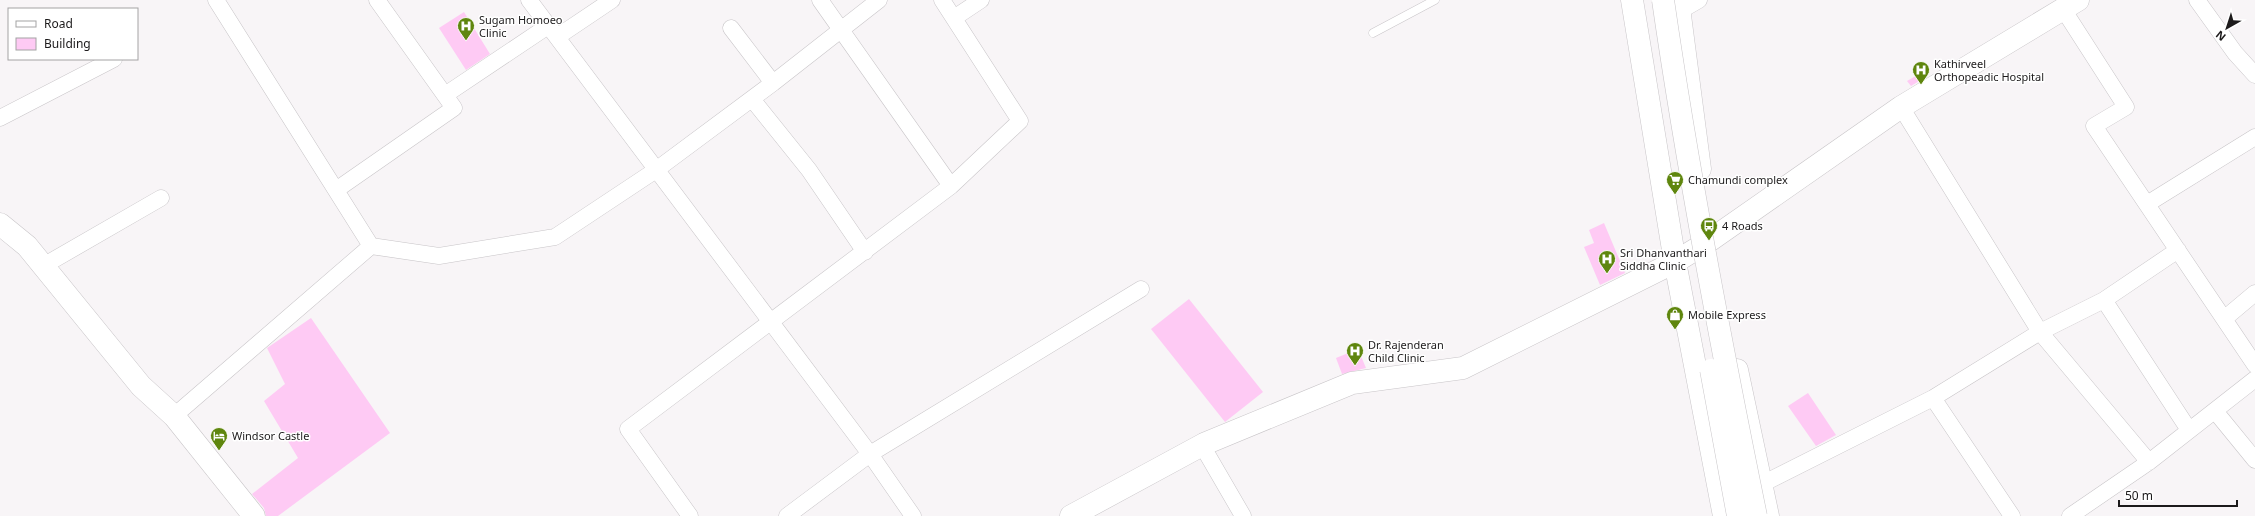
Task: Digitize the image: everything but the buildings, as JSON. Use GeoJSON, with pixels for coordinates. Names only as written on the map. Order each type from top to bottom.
{"type":"FeatureCollection","features":[{"type":"Feature","properties":{"kind":"main road"},"geometry":{"type":"LineString","coordinates":[[1632,0],[1675,262],[1724,516]]}},
{"type":"Feature","properties":{"kind":"main road"},"geometry":{"type":"LineString","coordinates":[[1648,0],[1702,326],[1738,516]]}},
{"type":"Feature","properties":{"kind":"main road"},"geometry":{"type":"LineString","coordinates":[[1673,4],[1709,241],[1768,516]]}},
{"type":"Feature","properties":{"kind":"main road"},"geometry":{"type":"LineString","coordinates":[[1673,4],[1682,128],[1727,376],[1756,516]]}},
{"type":"Feature","properties":{"kind":"main road"},"geometry":{"type":"LineString","coordinates":[[1071,516],[1096,510],[1204,444],[1352,383],[1462,368],[1675,262],[1709,241],[1900,107],[2070,4]]}},
{"type":"Feature","properties":{"kind":"main road"},"geometry":{"type":"LineString","coordinates":[[0,224],[27,246],[141,386],[174,416],[254,516]]}},
{"type":"Feature","properties":{"kind":"street"},"geometry":{"type":"LineString","coordinates":[[216,0],[371,246]]}},
{"type":"Feature","properties":{"kind":"street"},"geometry":{"type":"LineString","coordinates":[[336,190],[454,108],[377,0]]}},
{"type":"Feature","properties":{"kind":"street"},"geometry":{"type":"LineString","coordinates":[[529,0],[870,454],[913,516]]}},
{"type":"Feature","properties":{"kind":"street"},"geometry":{"type":"LineString","coordinates":[[445,95],[553,32],[612,0]]}},
{"type":"Feature","properties":{"kind":"street"},"geometry":{"type":"LineString","coordinates":[[820,0],[951,186]]}},
{"type":"Feature","properties":{"kind":"street"},"geometry":{"type":"LineString","coordinates":[[174,416],[371,246],[439,256],[555,237],[656,170],[773,83],[879,0]]}},
{"type":"Feature","properties":{"kind":"street"},"geometry":{"type":"LineString","coordinates":[[690,516],[628,429],[771,323],[951,186],[1020,121],[942,0]]}},
{"type":"Feature","properties":{"kind":"street"},"geometry":{"type":"LineString","coordinates":[[954,18],[981,0]]}},
{"type":"Feature","properties":{"kind":"street"},"geometry":{"type":"LineString","coordinates":[[1673,4],[1699,0]]}},
{"type":"Feature","properties":{"kind":"street"},"geometry":{"type":"LineString","coordinates":[[2197,0],[2235,53],[2255,75]]}},
{"type":"Feature","properties":{"kind":"street"},"geometry":{"type":"LineString","coordinates":[[2070,4],[2126,107],[2094,126],[2255,364]]}},
{"type":"Feature","properties":{"kind":"street"},"geometry":{"type":"LineString","coordinates":[[731,28],[773,83]]}},
{"type":"Feature","properties":{"kind":"street"},"geometry":{"type":"LineString","coordinates":[[0,118],[112,60]]}},
{"type":"Feature","properties":{"kind":"street"},"geometry":{"type":"LineString","coordinates":[[752,99],[809,170],[864,252]]}},
{"type":"Feature","properties":{"kind":"street"},"geometry":{"type":"LineString","coordinates":[[1900,107],[2040,332],[2149,462]]}},
{"type":"Feature","properties":{"kind":"street"},"geometry":{"type":"LineString","coordinates":[[2147,204],[2255,136]]}},
{"type":"Feature","properties":{"kind":"street"},"geometry":{"type":"LineString","coordinates":[[43,266],[162,198]]}},
{"type":"Feature","properties":{"kind":"street"},"geometry":{"type":"LineString","coordinates":[[1762,484],[1933,398],[2040,332],[2104,300],[2178,250]]}},
{"type":"Feature","properties":{"kind":"street"},"geometry":{"type":"LineString","coordinates":[[787,516],[870,454],[1141,289]]}},
{"type":"Feature","properties":{"kind":"street"},"geometry":{"type":"LineString","coordinates":[[2224,319],[2255,293]]}},
{"type":"Feature","properties":{"kind":"street"},"geometry":{"type":"LineString","coordinates":[[2104,300],[2190,430]]}},
{"type":"Feature","properties":{"kind":"street"},"geometry":{"type":"LineString","coordinates":[[2070,516],[2149,462],[2255,379]]}},
{"type":"Feature","properties":{"kind":"street"},"geometry":{"type":"LineString","coordinates":[[1933,398],[2012,516]]}},
{"type":"Feature","properties":{"kind":"street"},"geometry":{"type":"LineString","coordinates":[[2215,410],[2255,460]]}},
{"type":"Feature","properties":{"kind":"street"},"geometry":{"type":"LineString","coordinates":[[1204,444],[1207,454],[1242,516]]}},
{"type":"Feature","properties":{"kind":"lane"},"geometry":{"type":"LineString","coordinates":[[1373,33],[1435,0]]}},
{"type":"Feature","properties":{"kind":"place","name":"Sugam Homoeo Clinic"},"geometry":{"type":"Point","coordinates":[466,41]}},
{"type":"Feature","properties":{"kind":"place","name":"Kathirveel Orthopeadic Hospital"},"geometry":{"type":"Point","coordinates":[1921,85]}},
{"type":"Feature","properties":{"kind":"place","name":"Chamundi complex"},"geometry":{"type":"Point","coordinates":[1675,195]}},
{"type":"Feature","properties":{"kind":"place","name":"4 Roads"},"geometry":{"type":"Point","coordinates":[1709,241]}},
{"type":"Feature","properties":{"kind":"place","name":"Sri Dhanvanthari Siddha Clinic"},"geometry":{"type":"Point","coordinates":[1607,274]}},
{"type":"Feature","properties":{"kind":"place","name":"Mobile Express"},"geometry":{"type":"Point","coordinates":[1675,330]}},
{"type":"Feature","properties":{"kind":"place","name":"Dr. Rajenderan Child Clinic"},"geometry":{"type":"Point","coordinates":[1355,366]}},
{"type":"Feature","properties":{"kind":"place","name":"Windsor Castle"},"geometry":{"type":"Point","coordinates":[219,451]}}]}
